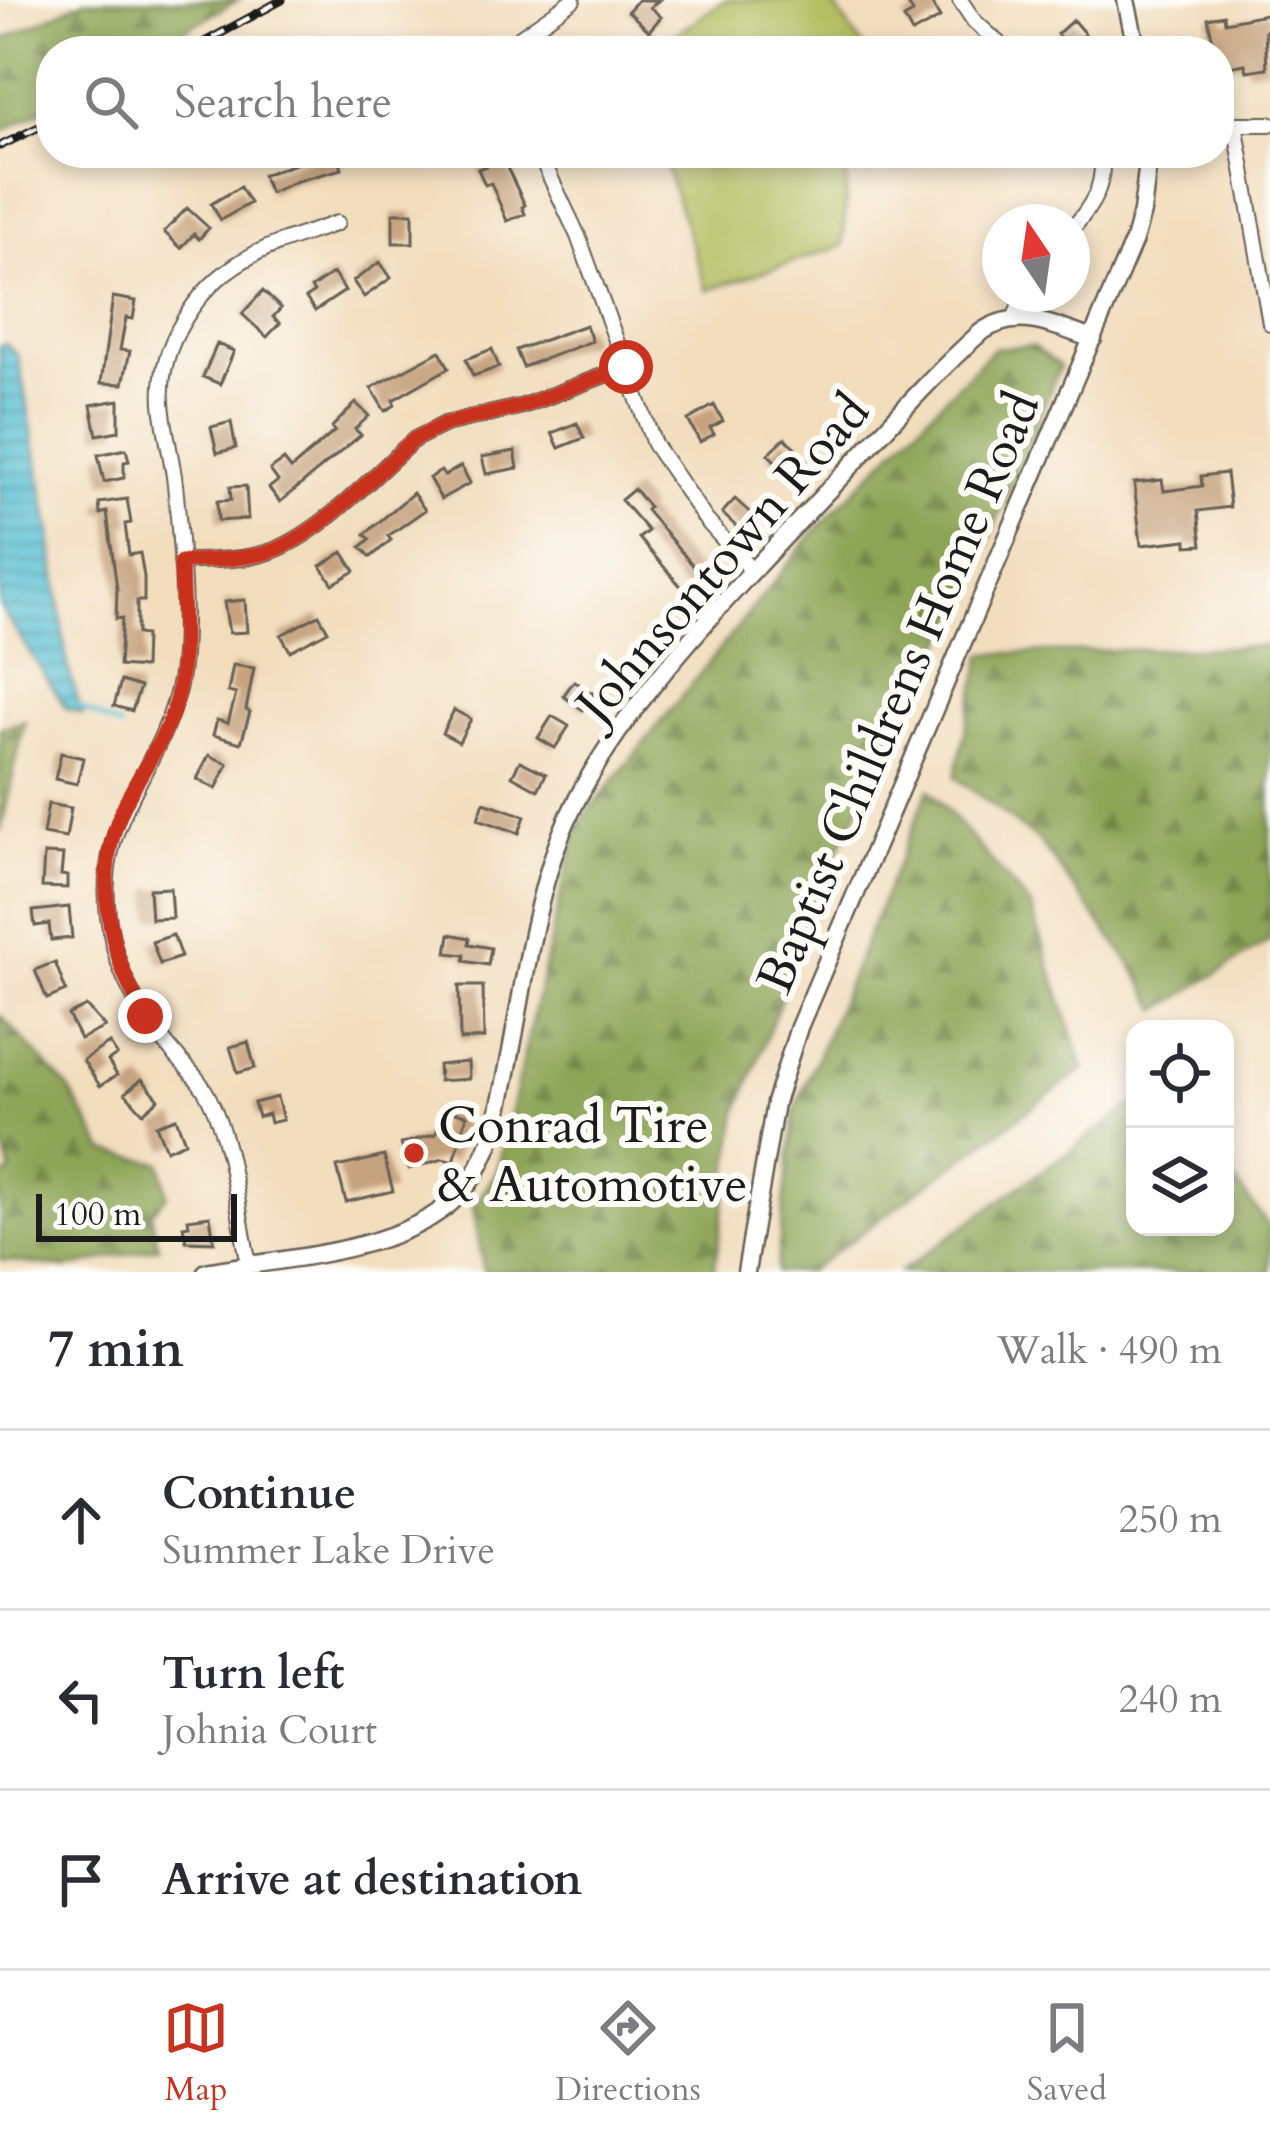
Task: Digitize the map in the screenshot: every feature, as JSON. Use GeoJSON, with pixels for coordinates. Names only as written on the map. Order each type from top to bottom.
{"type":"FeatureCollection","features":[{"type":"Feature","properties":{"kind":"street"},"geometry":{"type":"LineString","coordinates":[[522,36],[573,0]]}},
{"type":"Feature","properties":{"kind":"street"},"geometry":{"type":"LineString","coordinates":[[960,0],[990,36]]}},
{"type":"Feature","properties":{"kind":"street"},"geometry":{"type":"LineString","coordinates":[[1126,0],[1134,36]]}},
{"type":"Feature","properties":{"kind":"street"},"geometry":{"type":"LineString","coordinates":[[1234,124],[1270,124]]}},
{"type":"Feature","properties":{"kind":"street"},"geometry":{"type":"LineString","coordinates":[[1234,153],[1268,294],[1270,323]]}},
{"type":"Feature","properties":{"kind":"street"},"geometry":{"type":"LineString","coordinates":[[546,168],[578,236],[654,445],[706,520],[752,572]]}},
{"type":"Feature","properties":{"kind":"street"},"geometry":{"type":"LineString","coordinates":[[1090,208],[1101,184],[1101,168]]}},
{"type":"Feature","properties":{"kind":"street","name":"Baptist Childrens Home Road"},"geometry":{"type":"LineString","coordinates":[[746,1272],[775,1103],[799,1027],[1093,340],[1142,212],[1147,168]]}},
{"type":"Feature","properties":{"kind":"street"},"geometry":{"type":"LineString","coordinates":[[248,1264],[215,1112],[206,1092],[127,986],[106,903],[115,828],[162,736],[181,679],[181,562],[175,479],[162,404],[167,357],[194,303],[217,279],[247,258],[337,223]]}},
{"type":"Feature","properties":{"kind":"street"},"geometry":{"type":"LineString","coordinates":[[1017,312],[1015,317],[1093,340]]}},
{"type":"Feature","properties":{"kind":"street","name":"Johnsontown Road"},"geometry":{"type":"LineString","coordinates":[[206,1272],[404,1232],[450,1205],[466,1187],[486,1152],[500,1108],[543,898],[568,818],[611,745],[752,572],[963,347],[992,325],[1015,317]]}},
{"type":"Feature","properties":{"kind":"street"},"geometry":{"type":"LineString","coordinates":[[181,562],[260,555],[283,547],[432,429],[523,406],[626,367]]}},
{"type":"Feature","properties":{"kind":"green space"},"geometry":{"type":"Polygon","coordinates":[[[85,0],[238,0],[174,36],[36,36],[36,113],[0,133],[0,41],[85,0]]]}},
{"type":"Feature","properties":{"kind":"green space"},"geometry":{"type":"Polygon","coordinates":[[[725,0],[830,0],[855,36],[673,36],[725,0]]]}},
{"type":"Feature","properties":{"kind":"green space"},"geometry":{"type":"Polygon","coordinates":[[[666,168],[847,168],[843,246],[707,290],[666,168]]]}},
{"type":"Feature","properties":{"kind":"green space"},"geometry":{"type":"Polygon","coordinates":[[[1032,346],[1060,366],[960,610],[835,856],[738,1112],[714,1272],[484,1272],[473,1208],[497,1171],[577,826],[816,530],[994,348],[1032,346]]]}},
{"type":"Feature","properties":{"kind":"green space"},"geometry":{"type":"Polygon","coordinates":[[[1270,646],[1270,940],[1159,1010],[1131,964],[1039,841],[955,777],[983,654],[1270,646]]]}},
{"type":"Feature","properties":{"kind":"green space"},"geometry":{"type":"Polygon","coordinates":[[[25,721],[1,830],[0,831],[0,728],[25,721]]]}},
{"type":"Feature","properties":{"kind":"green space"},"geometry":{"type":"Polygon","coordinates":[[[929,789],[1031,907],[1084,1069],[808,1272],[776,1272],[795,1110],[929,789]]]}},
{"type":"Feature","properties":{"kind":"green space"},"geometry":{"type":"Polygon","coordinates":[[[0,1015],[69,1089],[105,1151],[161,1163],[167,1195],[151,1213],[158,1247],[67,1268],[0,1260],[0,1179],[12,1172],[0,1139],[0,1015]]]}},
{"type":"Feature","properties":{"kind":"green space"},"geometry":{"type":"Polygon","coordinates":[[[1126,1110],[1126,1236],[1234,1236],[1234,1181],[1270,1227],[1270,1272],[900,1272],[1126,1110]]]}},
{"type":"Feature","properties":{"kind":"water"},"geometry":{"type":"Polygon","coordinates":[[[6,344],[18,356],[50,527],[67,665],[82,714],[66,708],[0,607],[0,346],[6,344]]]}},
{"type":"Feature","properties":{"kind":"building"},"geometry":{"type":"Polygon","coordinates":[[[638,0],[659,0],[650,7],[661,17],[649,31],[628,11],[638,0]]]}},
{"type":"Feature","properties":{"kind":"building"},"geometry":{"type":"Polygon","coordinates":[[[906,0],[930,0],[940,18],[912,33],[904,18],[913,13],[906,0]]]}},
{"type":"Feature","properties":{"kind":"building"},"geometry":{"type":"Polygon","coordinates":[[[1270,13],[1270,30],[1265,31],[1267,68],[1247,71],[1245,64],[1234,66],[1234,36],[1212,36],[1208,18],[1224,15],[1225,22],[1270,13]]]}},
{"type":"Feature","properties":{"kind":"building"},"geometry":{"type":"Polygon","coordinates":[[[1073,20],[1085,34],[1059,36],[1073,20]]]}},
{"type":"Feature","properties":{"kind":"building"},"geometry":{"type":"Polygon","coordinates":[[[283,168],[342,169],[270,193],[262,175],[283,168]]]}},
{"type":"Feature","properties":{"kind":"building"},"geometry":{"type":"Polygon","coordinates":[[[507,168],[525,214],[507,221],[491,183],[485,185],[478,169],[507,168]]]}},
{"type":"Feature","properties":{"kind":"building"},"geometry":{"type":"Polygon","coordinates":[[[240,187],[250,203],[221,220],[211,204],[240,187]]]}},
{"type":"Feature","properties":{"kind":"building"},"geometry":{"type":"Polygon","coordinates":[[[187,208],[209,228],[199,239],[194,234],[181,248],[164,232],[187,208]]]}},
{"type":"Feature","properties":{"kind":"building"},"geometry":{"type":"Polygon","coordinates":[[[393,213],[413,213],[413,243],[393,243],[393,213]]]}},
{"type":"Feature","properties":{"kind":"building"},"geometry":{"type":"Polygon","coordinates":[[[380,262],[391,278],[364,297],[353,281],[380,262]]]}},
{"type":"Feature","properties":{"kind":"building"},"geometry":{"type":"Polygon","coordinates":[[[333,273],[345,291],[315,311],[306,298],[314,292],[311,288],[333,273]]]}},
{"type":"Feature","properties":{"kind":"building"},"geometry":{"type":"Polygon","coordinates":[[[263,291],[281,308],[273,317],[280,323],[267,337],[242,314],[263,291]]]}},
{"type":"Feature","properties":{"kind":"building"},"geometry":{"type":"Polygon","coordinates":[[[113,297],[136,301],[133,319],[126,318],[120,350],[130,351],[123,384],[101,383],[113,297]]]}},
{"type":"Feature","properties":{"kind":"building"},"geometry":{"type":"Polygon","coordinates":[[[586,325],[592,341],[523,367],[516,350],[586,325]]]}},
{"type":"Feature","properties":{"kind":"building"},"geometry":{"type":"Polygon","coordinates":[[[217,344],[234,351],[220,384],[203,377],[217,344]]]}},
{"type":"Feature","properties":{"kind":"building"},"geometry":{"type":"Polygon","coordinates":[[[492,349],[499,367],[473,376],[466,359],[492,349]]]}},
{"type":"Feature","properties":{"kind":"building"},"geometry":{"type":"Polygon","coordinates":[[[440,351],[449,368],[393,400],[395,405],[385,411],[371,388],[440,351]]]}},
{"type":"Feature","properties":{"kind":"building"},"geometry":{"type":"Polygon","coordinates":[[[119,400],[119,431],[97,435],[91,405],[119,400]]]}},
{"type":"Feature","properties":{"kind":"building"},"geometry":{"type":"Polygon","coordinates":[[[356,403],[369,416],[355,429],[361,435],[280,502],[269,488],[278,481],[270,470],[284,460],[291,469],[335,431],[332,427],[356,403]]]}},
{"type":"Feature","properties":{"kind":"building"},"geometry":{"type":"Polygon","coordinates":[[[714,405],[723,421],[700,442],[688,420],[714,405]]]}},
{"type":"Feature","properties":{"kind":"building"},"geometry":{"type":"Polygon","coordinates":[[[231,422],[236,448],[217,453],[211,427],[231,422]]]}},
{"type":"Feature","properties":{"kind":"building"},"geometry":{"type":"Polygon","coordinates":[[[577,423],[584,438],[559,448],[552,433],[577,423]]]}},
{"type":"Feature","properties":{"kind":"building"},"geometry":{"type":"Polygon","coordinates":[[[785,438],[807,459],[790,476],[768,454],[785,438]]]}},
{"type":"Feature","properties":{"kind":"building"},"geometry":{"type":"Polygon","coordinates":[[[126,449],[129,461],[124,462],[124,478],[104,482],[98,455],[126,449]]]}},
{"type":"Feature","properties":{"kind":"building"},"geometry":{"type":"Polygon","coordinates":[[[515,451],[518,468],[486,474],[482,457],[515,451]]]}},
{"type":"Feature","properties":{"kind":"building"},"geometry":{"type":"Polygon","coordinates":[[[461,466],[470,483],[441,499],[429,478],[461,466]]]}},
{"type":"Feature","properties":{"kind":"building"},"geometry":{"type":"Polygon","coordinates":[[[1226,473],[1230,507],[1198,511],[1202,545],[1187,546],[1187,540],[1141,545],[1134,483],[1162,480],[1164,491],[1202,486],[1201,476],[1226,473]]]}},
{"type":"Feature","properties":{"kind":"building"},"geometry":{"type":"Polygon","coordinates":[[[246,486],[248,519],[218,521],[217,501],[231,500],[230,487],[246,486]]]}},
{"type":"Feature","properties":{"kind":"building"},"geometry":{"type":"Polygon","coordinates":[[[634,489],[708,583],[691,598],[639,538],[648,531],[621,500],[634,489]]]}},
{"type":"Feature","properties":{"kind":"building"},"geometry":{"type":"Polygon","coordinates":[[[413,493],[425,510],[388,536],[391,540],[371,557],[361,547],[370,539],[365,534],[413,493]]]}},
{"type":"Feature","properties":{"kind":"building"},"geometry":{"type":"Polygon","coordinates":[[[127,499],[129,555],[140,553],[144,577],[144,601],[137,601],[137,634],[145,635],[144,668],[119,666],[122,618],[116,619],[107,512],[100,514],[99,503],[127,499]]]}},
{"type":"Feature","properties":{"kind":"building"},"geometry":{"type":"Polygon","coordinates":[[[735,499],[756,518],[742,532],[722,513],[735,499]]]}},
{"type":"Feature","properties":{"kind":"building"},"geometry":{"type":"Polygon","coordinates":[[[343,552],[355,571],[333,584],[321,566],[343,552]]]}},
{"type":"Feature","properties":{"kind":"building"},"geometry":{"type":"Polygon","coordinates":[[[245,600],[247,632],[229,633],[224,602],[245,600]]]}},
{"type":"Feature","properties":{"kind":"building"},"geometry":{"type":"Polygon","coordinates":[[[319,615],[328,631],[290,651],[281,635],[319,615]]]}},
{"type":"Feature","properties":{"kind":"building"},"geometry":{"type":"Polygon","coordinates":[[[233,665],[254,668],[241,743],[213,735],[217,720],[228,723],[236,694],[228,692],[233,665]]]}},
{"type":"Feature","properties":{"kind":"building"},"geometry":{"type":"Polygon","coordinates":[[[121,681],[140,687],[132,711],[114,706],[121,681]]]}},
{"type":"Feature","properties":{"kind":"building"},"geometry":{"type":"Polygon","coordinates":[[[574,681],[594,694],[583,710],[563,696],[574,681]]]}},
{"type":"Feature","properties":{"kind":"building"},"geometry":{"type":"Polygon","coordinates":[[[454,710],[471,719],[459,742],[442,733],[454,710]]]}},
{"type":"Feature","properties":{"kind":"building"},"geometry":{"type":"Polygon","coordinates":[[[552,716],[569,726],[555,748],[538,738],[552,716]]]}},
{"type":"Feature","properties":{"kind":"building"},"geometry":{"type":"Polygon","coordinates":[[[61,753],[83,758],[77,784],[55,779],[61,753]]]}},
{"type":"Feature","properties":{"kind":"building"},"geometry":{"type":"Polygon","coordinates":[[[209,755],[228,764],[216,789],[197,779],[209,755]]]}},
{"type":"Feature","properties":{"kind":"building"},"geometry":{"type":"Polygon","coordinates":[[[520,761],[546,774],[538,790],[512,776],[520,761]]]}},
{"type":"Feature","properties":{"kind":"building"},"geometry":{"type":"Polygon","coordinates":[[[484,802],[525,816],[519,833],[478,819],[484,802]]]}},
{"type":"Feature","properties":{"kind":"building"},"geometry":{"type":"Polygon","coordinates":[[[48,804],[71,808],[66,838],[43,834],[48,804]]]}},
{"type":"Feature","properties":{"kind":"building"},"geometry":{"type":"Polygon","coordinates":[[[44,854],[63,855],[61,875],[67,876],[67,888],[42,887],[44,854]]]}},
{"type":"Feature","properties":{"kind":"building"},"geometry":{"type":"Polygon","coordinates":[[[170,888],[172,918],[151,919],[149,889],[170,888]]]}},
{"type":"Feature","properties":{"kind":"building"},"geometry":{"type":"Polygon","coordinates":[[[69,907],[72,938],[51,940],[49,924],[35,926],[33,911],[69,907]]]}},
{"type":"Feature","properties":{"kind":"building"},"geometry":{"type":"Polygon","coordinates":[[[450,934],[491,948],[488,965],[447,953],[450,934]]]}},
{"type":"Feature","properties":{"kind":"building"},"geometry":{"type":"Polygon","coordinates":[[[173,935],[181,957],[160,964],[152,942],[173,935]]]}},
{"type":"Feature","properties":{"kind":"building"},"geometry":{"type":"Polygon","coordinates":[[[55,962],[66,991],[47,999],[35,970],[55,962]]]}},
{"type":"Feature","properties":{"kind":"building"},"geometry":{"type":"Polygon","coordinates":[[[459,986],[483,986],[484,1038],[460,1040],[459,986]]]}},
{"type":"Feature","properties":{"kind":"building"},"geometry":{"type":"Polygon","coordinates":[[[86,1006],[105,1027],[80,1039],[68,1015],[86,1006]]]}},
{"type":"Feature","properties":{"kind":"building"},"geometry":{"type":"Polygon","coordinates":[[[248,1042],[255,1068],[238,1073],[230,1047],[248,1042]]]}},
{"type":"Feature","properties":{"kind":"building"},"geometry":{"type":"Polygon","coordinates":[[[109,1043],[117,1055],[108,1061],[117,1075],[100,1086],[83,1060],[109,1043]]]}},
{"type":"Feature","properties":{"kind":"building"},"geometry":{"type":"Polygon","coordinates":[[[468,1062],[469,1079],[439,1081],[438,1065],[468,1062]]]}},
{"type":"Feature","properties":{"kind":"building"},"geometry":{"type":"Polygon","coordinates":[[[142,1079],[159,1099],[143,1113],[125,1093],[142,1079]]]}},
{"type":"Feature","properties":{"kind":"building"},"geometry":{"type":"Polygon","coordinates":[[[277,1097],[283,1120],[270,1123],[268,1114],[258,1117],[254,1103],[277,1097]]]}},
{"type":"Feature","properties":{"kind":"building"},"geometry":{"type":"Polygon","coordinates":[[[443,1109],[467,1115],[454,1162],[443,1159],[409,1169],[401,1144],[436,1134],[443,1109]]]}},
{"type":"Feature","properties":{"kind":"building"},"geometry":{"type":"Polygon","coordinates":[[[176,1118],[185,1142],[166,1150],[156,1125],[176,1118]]]}},
{"type":"Feature","properties":{"kind":"building"},"geometry":{"type":"Polygon","coordinates":[[[384,1156],[393,1191],[346,1202],[337,1167],[384,1156]]]}},
{"type":"Feature","properties":{"kind":"building"},"geometry":{"type":"Polygon","coordinates":[[[210,1216],[214,1242],[186,1241],[183,1226],[189,1225],[188,1219],[210,1216]]]}},
{"type":"Feature","properties":{"kind":"waterway"},"geometry":{"type":"LineString","coordinates":[[78,706],[121,728]]}},
{"type":"Feature","properties":{"kind":"railway"},"geometry":{"type":"LineString","coordinates":[[216,36],[282,0]]}},
{"type":"Feature","properties":{"kind":"railway"},"geometry":{"type":"LineString","coordinates":[[0,146],[36,128]]}},
{"type":"Feature","properties":{"kind":"place","name":"Conrad Tire & Automotive"},"geometry":{"type":"Point","coordinates":[414,1153]}},
{"type":"Feature","properties":{"kind":"route"},"geometry":{"type":"LineString","coordinates":[[145,1016],[127,986],[110,929],[106,903],[109,857],[115,828],[162,736],[181,679],[181,562],[260,555],[283,547],[432,429],[523,406],[626,367]]}}]}
